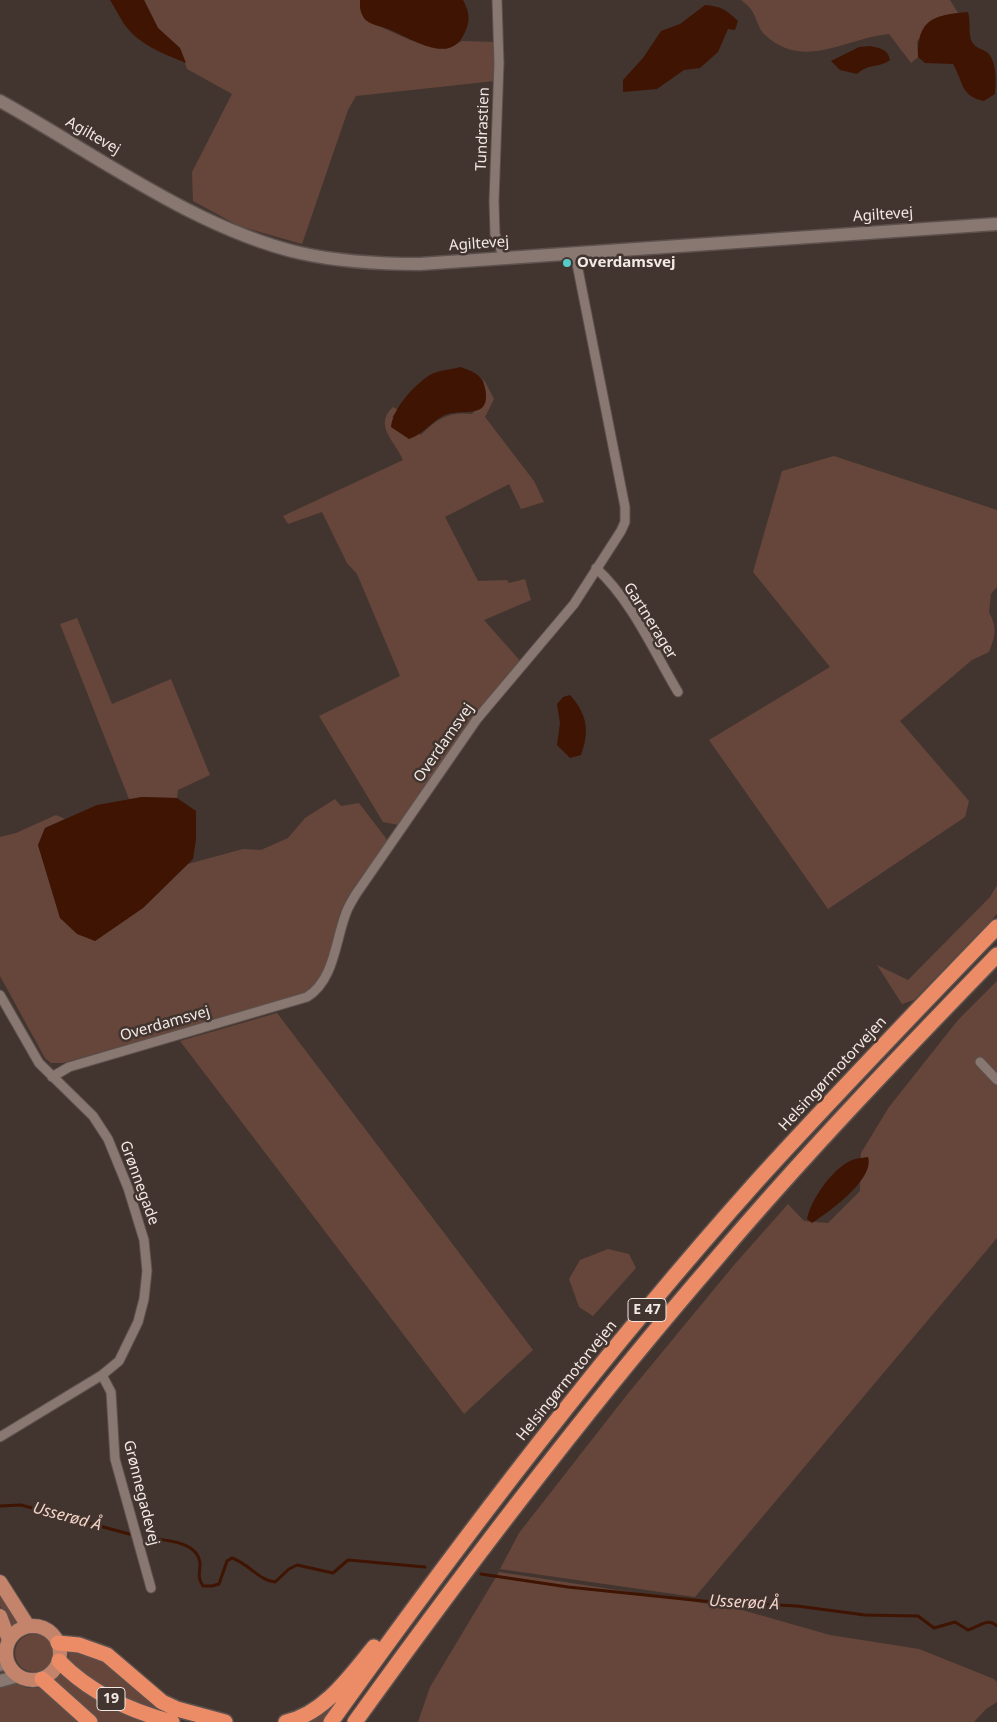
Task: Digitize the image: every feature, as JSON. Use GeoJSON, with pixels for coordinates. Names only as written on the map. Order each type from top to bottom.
{"type":"FeatureCollection","features":[{"type":"Feature","properties":{"kind":"highway","name":"Helsingørmotorvejen"},"geometry":{"type":"LineString","coordinates":[[331,1722],[486,1510],[618,1345],[756,1182],[858,1070],[997,927]]}},
{"type":"Feature","properties":{"kind":"highway","name":"E 47"},"geometry":{"type":"LineString","coordinates":[[355,1722],[509,1512],[716,1258],[862,1096],[997,955]]}},
{"type":"Feature","properties":{"kind":"highway"},"geometry":{"type":"LineString","coordinates":[[286,1722],[298,1719],[328,1699],[375,1645],[441,1557],[486,1510]]}},
{"type":"Feature","properties":{"kind":"highway"},"geometry":{"type":"LineString","coordinates":[[58,1643],[79,1645],[106,1655],[162,1702],[177,1709],[225,1722]]}},
{"type":"Feature","properties":{"kind":"highway","name":"19"},"geometry":{"type":"LineString","coordinates":[[59,1661],[80,1680],[122,1705],[172,1722]]}},
{"type":"Feature","properties":{"kind":"highway","name":"19"},"geometry":{"type":"LineString","coordinates":[[42,1679],[90,1722]]}},
{"type":"Feature","properties":{"kind":"main road"},"geometry":{"type":"LineString","coordinates":[[0,1582],[28,1626]]}},
{"type":"Feature","properties":{"kind":"main road"},"geometry":{"type":"LineString","coordinates":[[0,1616],[9,1640]]}},
{"type":"Feature","properties":{"kind":"main road"},"geometry":{"type":"LineString","coordinates":[[28,1626],[46,1629],[58,1643],[59,1661],[50,1675],[42,1679],[26,1680],[18,1676],[3,1662],[9,1640],[14,1633],[28,1626]]}},
{"type":"Feature","properties":{"kind":"street","name":"Tundrastien"},"geometry":{"type":"LineString","coordinates":[[497,0],[499,63],[494,202],[495,234],[504,258]]}},
{"type":"Feature","properties":{"kind":"street","name":"Agiltevej"},"geometry":{"type":"LineString","coordinates":[[0,100],[176,203],[258,240],[300,253],[372,264],[420,264],[997,224]]}},
{"type":"Feature","properties":{"kind":"street","name":"Overdamsvej"},"geometry":{"type":"LineString","coordinates":[[52,1077],[68,1067],[308,997],[316,992],[323,984],[329,970],[346,913],[356,894],[477,719],[574,604],[621,531],[625,522],[624,507],[575,254]]}},
{"type":"Feature","properties":{"kind":"street","name":"Gartnerager"},"geometry":{"type":"LineString","coordinates":[[596,568],[608,579],[627,606],[678,692]]}},
{"type":"Feature","properties":{"kind":"street","name":"Grønnegade"},"geometry":{"type":"LineString","coordinates":[[0,995],[39,1063],[93,1116],[108,1139],[128,1188],[144,1240],[147,1271],[144,1299],[138,1322],[119,1361],[102,1376],[0,1438]]}},
{"type":"Feature","properties":{"kind":"street"},"geometry":{"type":"LineString","coordinates":[[980,1062],[997,1080]]}},
{"type":"Feature","properties":{"kind":"street","name":"Grønnegadevej"},"geometry":{"type":"LineString","coordinates":[[102,1376],[111,1392],[115,1459],[151,1588]]}},
{"type":"Feature","properties":{"kind":"street"},"geometry":{"type":"LineString","coordinates":[[0,1681],[18,1676]]}},
{"type":"Feature","properties":{"kind":"shaded area"},"geometry":{"type":"Polygon","coordinates":[[[110,0],[144,0],[158,28],[180,48],[186,63],[152,48],[137,38],[124,24],[110,0]]]}},
{"type":"Feature","properties":{"kind":"shaded area"},"geometry":{"type":"Polygon","coordinates":[[[144,0],[360,0],[360,9],[365,20],[410,40],[446,49],[462,41],[495,42],[495,81],[356,96],[348,110],[302,244],[239,226],[193,201],[192,172],[232,94],[187,69],[180,48],[158,28],[144,0]]]}},
{"type":"Feature","properties":{"kind":"shaded area"},"geometry":{"type":"Polygon","coordinates":[[[360,0],[463,0],[469,19],[465,32],[459,42],[450,48],[441,49],[419,43],[369,22],[362,14],[360,0]]]}},
{"type":"Feature","properties":{"kind":"shaded area"},"geometry":{"type":"Polygon","coordinates":[[[741,0],[950,0],[958,13],[950,14],[917,41],[918,57],[911,63],[889,34],[810,52],[795,51],[780,45],[765,35],[751,10],[741,0]]]}},
{"type":"Feature","properties":{"kind":"shaded area"},"geometry":{"type":"Polygon","coordinates":[[[705,5],[723,9],[738,21],[735,30],[728,29],[718,52],[700,68],[684,70],[657,89],[623,92],[623,80],[643,58],[661,31],[680,24],[705,5]]]}},
{"type":"Feature","properties":{"kind":"shaded area"},"geometry":{"type":"Polygon","coordinates":[[[968,12],[972,42],[991,57],[996,78],[995,94],[984,101],[976,99],[967,92],[953,64],[925,63],[918,57],[921,34],[930,21],[937,17],[968,12]]]}},
{"type":"Feature","properties":{"kind":"shaded area"},"geometry":{"type":"Polygon","coordinates":[[[870,46],[885,51],[890,60],[886,63],[866,68],[857,74],[840,70],[831,61],[859,47],[870,46]]]}},
{"type":"Feature","properties":{"kind":"shaded area"},"geometry":{"type":"Polygon","coordinates":[[[460,367],[479,376],[484,383],[486,399],[480,409],[443,416],[409,439],[391,427],[400,405],[417,385],[433,373],[460,367]]]}},
{"type":"Feature","properties":{"kind":"shaded area"},"geometry":{"type":"Polygon","coordinates":[[[483,378],[494,399],[485,417],[534,481],[544,502],[521,509],[509,484],[445,517],[478,581],[507,580],[509,583],[525,579],[531,600],[484,620],[522,663],[399,825],[383,822],[319,716],[400,676],[357,574],[347,563],[322,512],[288,524],[283,516],[403,460],[385,427],[387,414],[393,407],[398,410],[392,417],[421,435],[444,417],[464,413],[472,414],[486,394],[483,378]]]}},
{"type":"Feature","properties":{"kind":"shaded area"},"geometry":{"type":"Polygon","coordinates":[[[834,456],[997,510],[997,587],[991,594],[989,612],[995,631],[989,652],[972,660],[900,721],[969,801],[965,817],[828,909],[709,740],[830,667],[753,572],[782,471],[834,456]]]}},
{"type":"Feature","properties":{"kind":"shaded area"},"geometry":{"type":"Polygon","coordinates":[[[77,618],[112,704],[171,679],[210,775],[178,790],[177,798],[142,797],[129,799],[60,624],[77,618]]]}},
{"type":"Feature","properties":{"kind":"shaded area"},"geometry":{"type":"Polygon","coordinates":[[[570,695],[580,709],[586,730],[581,755],[570,758],[557,745],[560,723],[557,704],[563,697],[570,695]]]}},
{"type":"Feature","properties":{"kind":"shaded area"},"geometry":{"type":"Polygon","coordinates":[[[142,797],[177,798],[196,811],[196,840],[193,859],[143,908],[95,941],[77,934],[60,918],[38,845],[45,828],[97,805],[142,797]]]}},
{"type":"Feature","properties":{"kind":"shaded area"},"geometry":{"type":"Polygon","coordinates":[[[335,799],[341,806],[359,803],[388,841],[343,905],[325,968],[313,986],[305,993],[63,1063],[51,1063],[45,1058],[0,976],[0,837],[16,833],[56,815],[65,819],[45,828],[38,845],[60,918],[95,941],[143,908],[188,864],[243,849],[261,850],[288,838],[305,818],[335,799]]]}},
{"type":"Feature","properties":{"kind":"shaded area"},"geometry":{"type":"Polygon","coordinates":[[[997,885],[997,914],[914,1000],[902,1004],[877,965],[908,980],[990,897],[997,885]]]}},
{"type":"Feature","properties":{"kind":"shaded area"},"geometry":{"type":"Polygon","coordinates":[[[997,981],[997,1238],[695,1597],[500,1569],[519,1533],[626,1396],[734,1265],[788,1204],[804,1221],[828,1223],[860,1191],[861,1153],[889,1107],[958,1020],[997,981]]]}},
{"type":"Feature","properties":{"kind":"shaded area"},"geometry":{"type":"Polygon","coordinates":[[[277,1013],[533,1350],[464,1414],[180,1041],[277,1013]]]}},
{"type":"Feature","properties":{"kind":"shaded area"},"geometry":{"type":"Polygon","coordinates":[[[868,1157],[865,1175],[858,1185],[839,1203],[812,1223],[807,1219],[813,1202],[830,1177],[852,1160],[868,1157]]]}},
{"type":"Feature","properties":{"kind":"shaded area"},"geometry":{"type":"Polygon","coordinates":[[[608,1249],[629,1254],[636,1268],[593,1316],[579,1307],[569,1279],[580,1260],[608,1249]]]}},
{"type":"Feature","properties":{"kind":"shaded area"},"geometry":{"type":"Polygon","coordinates":[[[499,1572],[735,1608],[830,1635],[919,1649],[994,1679],[997,1682],[997,1702],[986,1709],[974,1722],[418,1722],[430,1687],[499,1572]]]}},
{"type":"Feature","properties":{"kind":"shaded area"},"geometry":{"type":"Polygon","coordinates":[[[0,1587],[21,1621],[10,1628],[0,1606],[0,1587]]]}},
{"type":"Feature","properties":{"kind":"shaded area"},"geometry":{"type":"Polygon","coordinates":[[[34,1634],[41,1635],[47,1640],[52,1646],[52,1660],[47,1666],[41,1671],[34,1672],[27,1671],[21,1666],[16,1660],[15,1653],[16,1646],[21,1640],[27,1635],[34,1634]]]}},
{"type":"Feature","properties":{"kind":"shaded area"},"geometry":{"type":"Polygon","coordinates":[[[68,1647],[96,1655],[207,1722],[169,1717],[151,1711],[117,1694],[69,1662],[68,1647]]]}},
{"type":"Feature","properties":{"kind":"shaded area"},"geometry":{"type":"Polygon","coordinates":[[[63,1671],[159,1722],[98,1722],[54,1680],[63,1671]]]}},
{"type":"Feature","properties":{"kind":"shaded area"},"geometry":{"type":"Polygon","coordinates":[[[355,1678],[323,1722],[302,1722],[355,1678]]]}},
{"type":"Feature","properties":{"kind":"shaded area"},"geometry":{"type":"Polygon","coordinates":[[[18,1683],[27,1688],[44,1688],[80,1722],[0,1722],[0,1688],[18,1683]]]}},
{"type":"Feature","properties":{"kind":"waterway","name":"Usserød Å"},"geometry":{"type":"LineString","coordinates":[[0,1506],[21,1505],[133,1535]]}},
{"type":"Feature","properties":{"kind":"waterway","name":"Usserød Å"},"geometry":{"type":"LineString","coordinates":[[148,1538],[180,1543],[194,1551],[198,1556],[200,1564],[199,1577],[203,1586],[219,1584],[227,1561],[232,1558],[244,1564],[264,1579],[275,1582],[289,1569],[297,1565],[333,1573],[348,1560],[425,1567]]}},
{"type":"Feature","properties":{"kind":"waterway","name":"Usserød Å"},"geometry":{"type":"LineString","coordinates":[[481,1574],[568,1587],[703,1601],[797,1606],[865,1615],[918,1616],[934,1628],[955,1622],[968,1630],[990,1622],[997,1626]]}},
{"type":"Feature","properties":{"kind":"place","name":"Overdamsvej"},"geometry":{"type":"Point","coordinates":[567,263]}}]}
